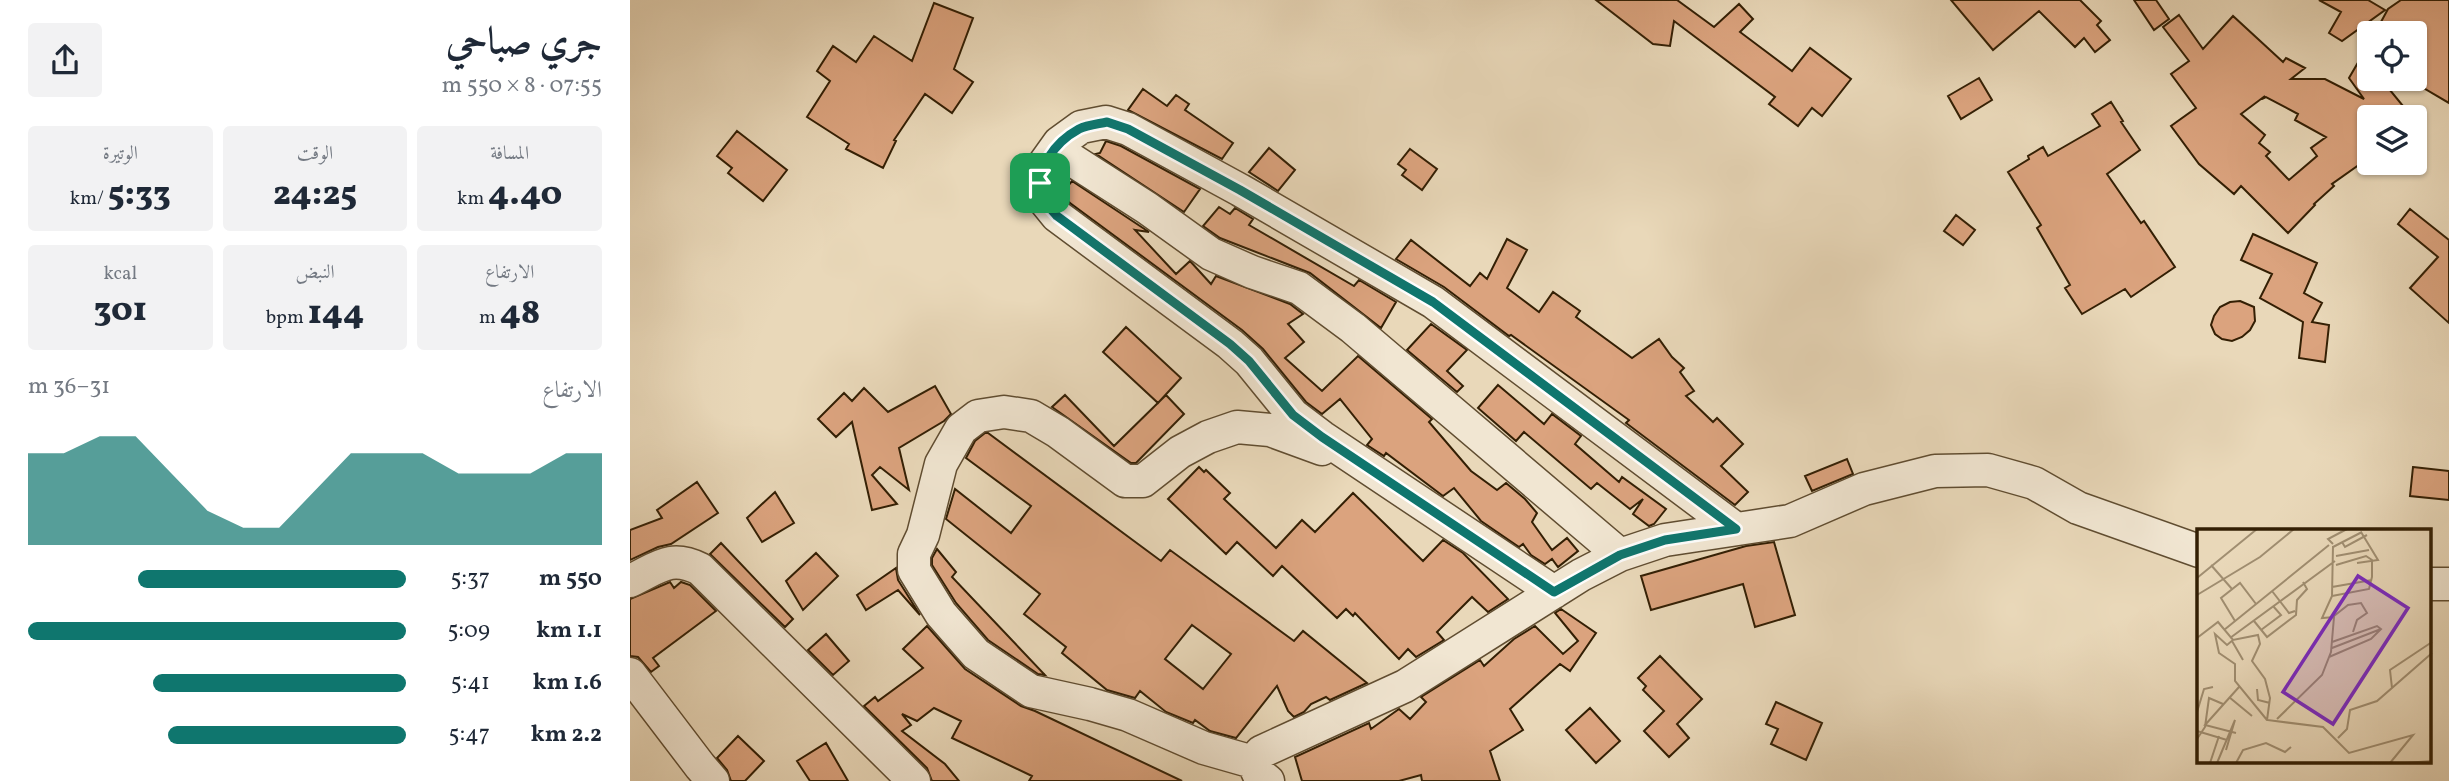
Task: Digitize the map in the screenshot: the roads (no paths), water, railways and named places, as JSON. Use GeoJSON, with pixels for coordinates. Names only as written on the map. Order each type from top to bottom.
{"type":"FeatureCollection","features":[{"type":"Feature","properties":{"kind":"street"},"geometry":{"type":"LineString","coordinates":[[1554,592],[1351,457],[1293,415],[1249,361],[1230,344],[1057,216],[1044,200],[1040,183],[1044,164],[1059,143],[1081,127],[1107,122],[1128,129],[1240,190],[1433,302],[1736,529]]}},
{"type":"Feature","properties":{"kind":"street"},"geometry":{"type":"LineString","coordinates":[[1055,149],[1147,208],[1211,254],[1252,272],[1288,283],[1310,296],[1353,328],[1620,555]]}},
{"type":"Feature","properties":{"kind":"street"},"geometry":{"type":"LineString","coordinates":[[1351,457],[1270,429],[1237,427],[1208,437],[1180,452],[1143,481],[1125,481],[1058,432],[1031,416],[1004,412],[978,416],[961,429],[941,464],[923,535],[914,554],[914,570],[941,614],[976,654],[1031,691],[1128,715],[1260,772],[1261,752],[1405,686],[1554,592],[1620,555],[1665,540],[1790,521],[1864,489],[1935,471],[1988,470],[2034,483],[2078,508],[2197,550]]}},
{"type":"Feature","properties":{"kind":"street"},"geometry":{"type":"LineString","coordinates":[[630,581],[675,560],[700,569],[914,781]]}},
{"type":"Feature","properties":{"kind":"street"},"geometry":{"type":"LineString","coordinates":[[2431,584],[2449,584]]}},
{"type":"Feature","properties":{"kind":"street"},"geometry":{"type":"LineString","coordinates":[[630,674],[713,781]]}}]}
